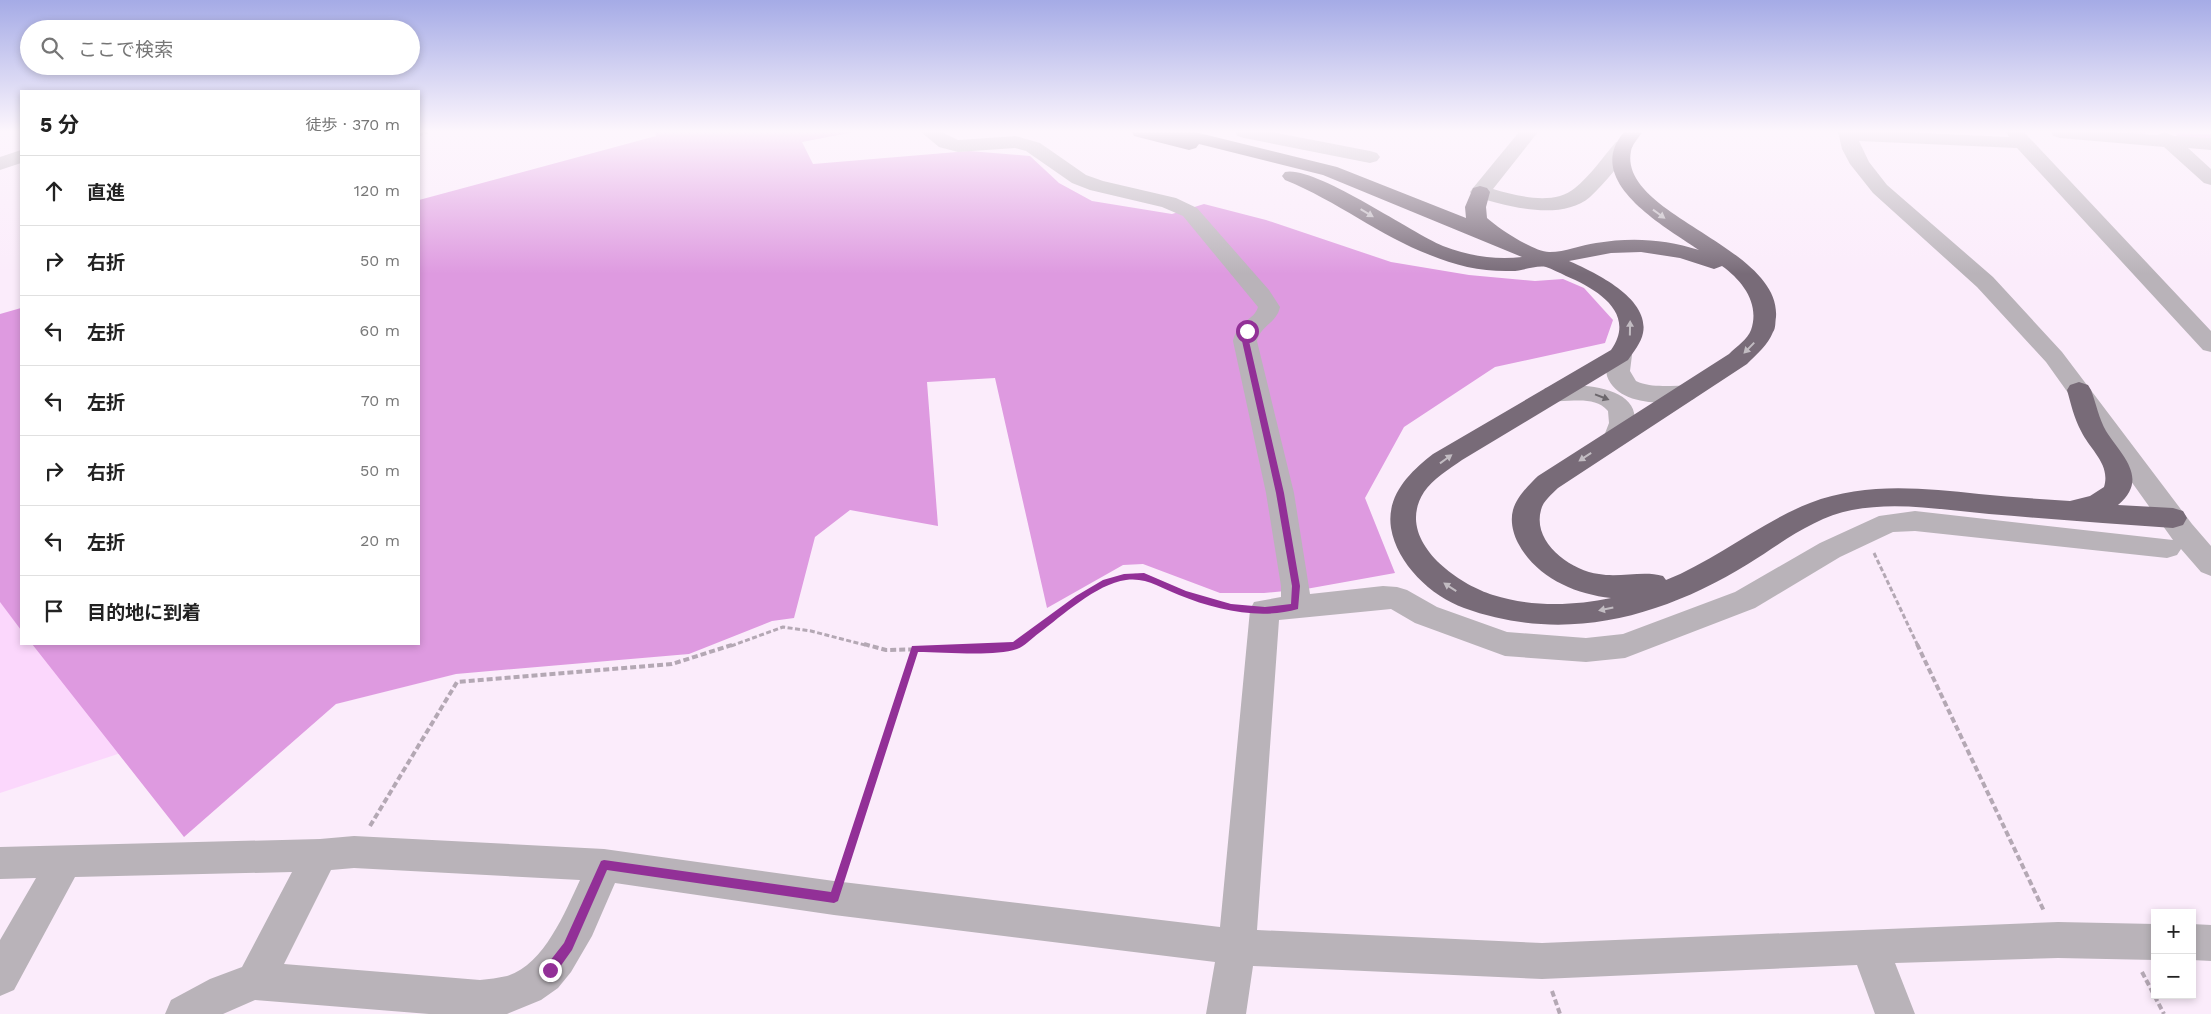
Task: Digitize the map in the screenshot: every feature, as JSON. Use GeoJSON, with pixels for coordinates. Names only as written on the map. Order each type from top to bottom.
{"type":"FeatureCollection","features":[{"type":"Feature","properties":{"kind":"highway"},"geometry":{"type":"LineString","coordinates":[[1300,179],[1356,206],[1427,248],[1448,256],[1489,265],[1511,265],[1608,247],[1637,245],[1681,250],[1718,264],[1737,276],[1765,305]]}},
{"type":"Feature","properties":{"kind":"highway"},"geometry":{"type":"LineString","coordinates":[[1351,179],[1505,241],[1589,278],[1619,299],[1627,310],[1632,330],[1628,343],[1620,355],[1454,454],[1416,485],[1408,498],[1403,513],[1405,532],[1412,549],[1422,563],[1439,580],[1460,593],[1484,604],[1513,612],[1571,615],[1639,602],[1702,576],[1809,514],[1826,506],[1854,500],[1912,498],[2051,509],[2174,533]]}},
{"type":"Feature","properties":{"kind":"highway"},"geometry":{"type":"LineString","coordinates":[[1626,179],[1628,185],[1639,198],[1661,216],[1738,266],[1758,290],[1765,305],[1766,317],[1763,331],[1738,359],[1548,482],[1536,495],[1528,508],[1525,523],[1530,538],[1539,553],[1552,565],[1568,575],[1588,583],[1630,588],[1702,576]]}},
{"type":"Feature","properties":{"kind":"highway"},"geometry":{"type":"LineString","coordinates":[[1480,192],[1473,208],[1475,217],[1482,226],[1505,241]]}},
{"type":"Feature","properties":{"kind":"highway"},"geometry":{"type":"LineString","coordinates":[[2051,509],[2094,506],[2109,499],[2119,488],[2119,475],[2114,460],[2094,433],[2079,390]]}},
{"type":"Feature","properties":{"kind":"street"},"geometry":{"type":"LineString","coordinates":[[1080,179],[1096,186],[1169,202],[1190,212],[1261,295],[1269,307],[1267,315],[1247,331],[1245,341],[1280,493],[1296,586],[1280,608],[1237,947],[1226,1014]]}},
{"type":"Feature","properties":{"kind":"street"},"geometry":{"type":"LineString","coordinates":[[1490,179],[1480,192],[1526,202],[1562,202],[1574,198],[1582,193],[1594,179]]}},
{"type":"Feature","properties":{"kind":"street"},"geometry":{"type":"LineString","coordinates":[[1872,179],[1880,189],[1991,288],[2054,357],[2079,390],[2174,533],[2211,565]]}},
{"type":"Feature","properties":{"kind":"street"},"geometry":{"type":"LineString","coordinates":[[2058,179],[2211,344]]}},
{"type":"Feature","properties":{"kind":"street"},"geometry":{"type":"LineString","coordinates":[[1620,355],[1618,371],[1629,387],[1655,394],[1685,393]]}},
{"type":"Feature","properties":{"kind":"street"},"geometry":{"type":"LineString","coordinates":[[1554,394],[1592,393],[1604,396],[1615,403],[1621,412],[1622,421],[1617,436]]}},
{"type":"Feature","properties":{"kind":"street"},"geometry":{"type":"LineString","coordinates":[[1280,608],[1383,597],[1397,598],[1426,614],[1505,644],[1553,650],[1586,650],[1624,646],[1745,600],[1830,550],[1889,523],[1915,521],[2174,533]]}},
{"type":"Feature","properties":{"kind":"street"},"geometry":{"type":"LineString","coordinates":[[0,863],[337,854],[604,865],[834,898],[1237,947],[1542,961],[1869,946],[2058,940],[2141,942]]}},
{"type":"Feature","properties":{"kind":"street"},"geometry":{"type":"LineString","coordinates":[[255,980],[337,854]]}},
{"type":"Feature","properties":{"kind":"street"},"geometry":{"type":"LineString","coordinates":[[0,977],[65,861]]}},
{"type":"Feature","properties":{"kind":"street"},"geometry":{"type":"LineString","coordinates":[[184,1014],[224,992],[255,980],[480,999],[507,995],[529,985],[550,970],[568,947],[604,865]]}},
{"type":"Feature","properties":{"kind":"street"},"geometry":{"type":"LineString","coordinates":[[2196,942],[2211,942]]}},
{"type":"Feature","properties":{"kind":"street"},"geometry":{"type":"LineString","coordinates":[[1869,946],[1895,1014]]}},
{"type":"Feature","properties":{"kind":"path"},"geometry":{"type":"LineString","coordinates":[[1865,534],[2058,940]]}},
{"type":"Feature","properties":{"kind":"path"},"geometry":{"type":"LineString","coordinates":[[337,854],[457,682],[672,664],[697,658],[783,628],[810,631],[886,650],[1016,646],[1079,599],[1106,583],[1124,577],[1144,576],[1184,594],[1231,608],[1280,608]]}},
{"type":"Feature","properties":{"kind":"path"},"geometry":{"type":"LineString","coordinates":[[834,898],[915,649]]}},
{"type":"Feature","properties":{"kind":"path"},"geometry":{"type":"LineString","coordinates":[[2141,942],[2164,1014]]}},
{"type":"Feature","properties":{"kind":"shaded area"},"geometry":{"type":"Polygon","coordinates":[[[496,179],[1055,179],[1092,201],[1172,214],[1204,204],[1266,220],[1391,262],[1469,275],[1535,281],[1563,279],[1584,288],[1613,320],[1605,343],[1495,367],[1404,427],[1365,498],[1395,573],[1306,589],[1264,593],[1220,593],[1143,564],[1123,565],[1047,608],[995,378],[927,382],[938,526],[850,510],[815,537],[794,618],[772,621],[689,654],[456,674],[336,704],[184,837],[33,645],[420,645],[420,200],[496,179]]]}},
{"type":"Feature","properties":{"kind":"shaded area"},"geometry":{"type":"Polygon","coordinates":[[[20,308],[20,629],[0,602],[0,314],[20,308]]]}},
{"type":"Feature","properties":{"kind":"shaded area"},"geometry":{"type":"Polygon","coordinates":[[[20,409],[20,645],[284,645],[311,690],[0,793],[0,418],[20,409]]]}},
{"type":"Feature","properties":{"kind":"route"},"geometry":{"type":"LineString","coordinates":[[550,970],[568,947],[604,865],[834,898],[915,649],[1016,646],[1079,599],[1106,583],[1124,577],[1144,576],[1184,594],[1231,608],[1265,610],[1295,607],[1296,586],[1280,493],[1245,341],[1247,331]]}}]}
